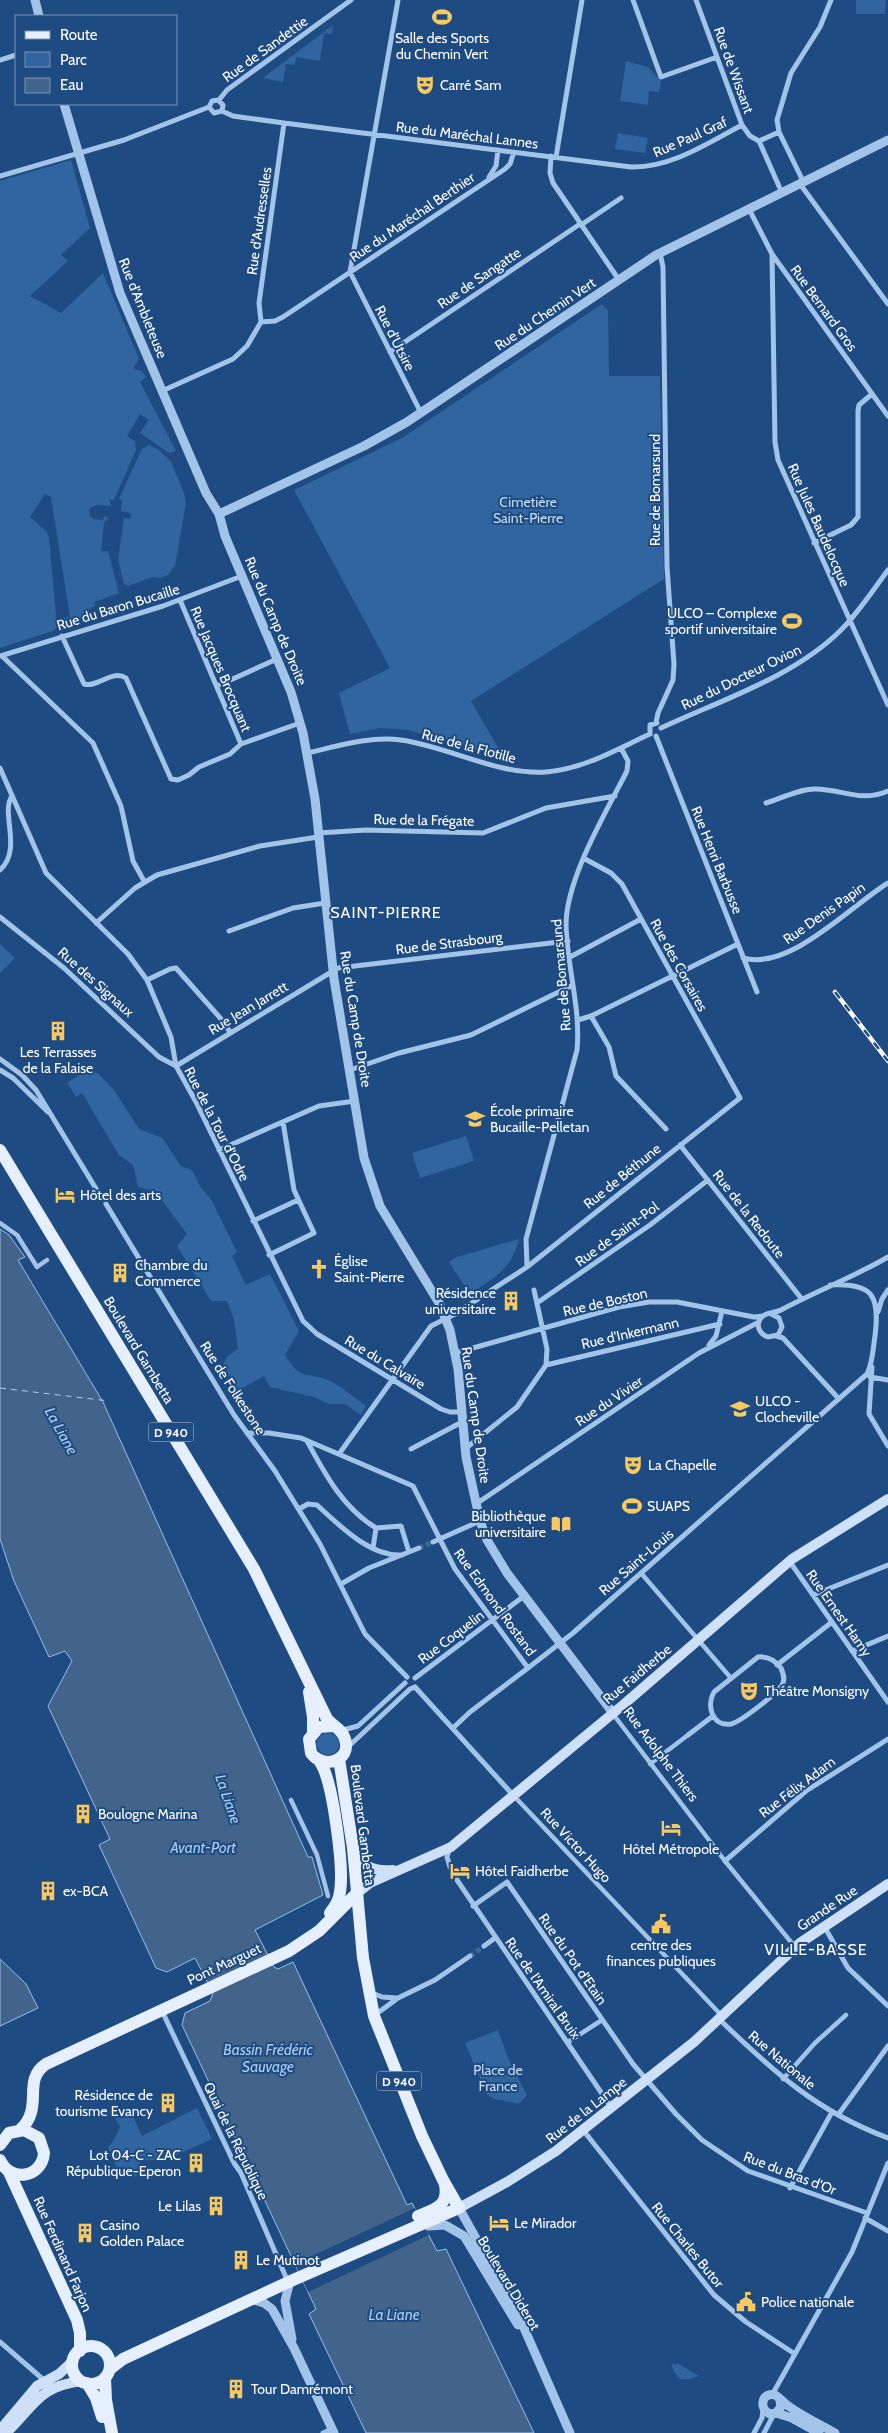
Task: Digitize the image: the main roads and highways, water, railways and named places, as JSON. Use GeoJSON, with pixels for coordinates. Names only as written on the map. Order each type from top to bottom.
{"type":"FeatureCollection","features":[{"type":"Feature","properties":{"kind":"main road","name":"Boulevard Gambetta"},"geometry":{"type":"LineString","coordinates":[[0,1150],[254,1569],[279,1617],[304,1675]]}},
{"type":"Feature","properties":{"kind":"main road","name":"Rue Faidherbe"},"geometry":{"type":"LineString","coordinates":[[356,1894],[370,1883],[451,1847],[699,1640],[789,1561],[888,1499]]}},
{"type":"Feature","properties":{"kind":"main road","name":"D 940"},"geometry":{"type":"LineString","coordinates":[[304,1675],[337,1728]]}},
{"type":"Feature","properties":{"kind":"main road","name":"D 940"},"geometry":{"type":"LineString","coordinates":[[304,1675],[312,1709],[313,1732]]}},
{"type":"Feature","properties":{"kind":"main road"},"geometry":{"type":"LineString","coordinates":[[321,1726],[337,1728],[345,1738],[342,1754],[329,1763],[320,1762],[309,1749],[309,1740],[313,1732],[321,1726]]}},
{"type":"Feature","properties":{"kind":"main road","name":"Boulevard Gambetta"},"geometry":{"type":"LineString","coordinates":[[342,1754],[356,1894]]}},
{"type":"Feature","properties":{"kind":"main road","name":"Boulevard Gambetta"},"geometry":{"type":"LineString","coordinates":[[311,1937],[335,1906],[341,1887],[331,1796],[326,1772],[320,1762]]}},
{"type":"Feature","properties":{"kind":"main road","name":"Rue Faidherbe"},"geometry":{"type":"LineString","coordinates":[[352,1848],[357,1858],[368,1867],[383,1871],[403,1868]]}},
{"type":"Feature","properties":{"kind":"main road","name":"Grande Rue"},"geometry":{"type":"LineString","coordinates":[[721,2018],[795,1947],[888,1884]]}},
{"type":"Feature","properties":{"kind":"main road","name":"D 940"},"geometry":{"type":"LineString","coordinates":[[356,1894],[367,1988],[374,2016],[422,2136],[459,2208]]}},
{"type":"Feature","properties":{"kind":"main road"},"geometry":{"type":"LineString","coordinates":[[311,1937],[356,1894]]}},
{"type":"Feature","properties":{"kind":"main road"},"geometry":{"type":"LineString","coordinates":[[333,1918],[342,1914],[349,1918],[362,1953]]}},
{"type":"Feature","properties":{"kind":"main road","name":"Pont Marguet"},"geometry":{"type":"LineString","coordinates":[[0,2146],[10,2131],[32,2115],[34,2082],[42,2067],[283,1953],[311,1937]]}},
{"type":"Feature","properties":{"kind":"main road","name":"Rue de la Lampe"},"geometry":{"type":"LineString","coordinates":[[459,2208],[524,2172],[583,2130],[647,2081],[721,2018]]}},
{"type":"Feature","properties":{"kind":"main road"},"geometry":{"type":"LineString","coordinates":[[9,2172],[18,2175],[31,2174],[39,2168],[43,2160],[44,2148],[39,2138],[29,2131],[10,2131]]}},
{"type":"Feature","properties":{"kind":"main road","name":"Rue Ferdinand Farjon"},"geometry":{"type":"LineString","coordinates":[[0,2160],[9,2172],[77,2320],[80,2333],[76,2356]]}},
{"type":"Feature","properties":{"kind":"main road"},"geometry":{"type":"LineString","coordinates":[[425,2223],[444,2202],[446,2194],[445,2183]]}},
{"type":"Feature","properties":{"kind":"main road"},"geometry":{"type":"LineString","coordinates":[[6,2433],[42,2394],[64,2384],[98,2382],[123,2359],[293,2280],[459,2208]]}},
{"type":"Feature","properties":{"kind":"main road"},"geometry":{"type":"LineString","coordinates":[[0,2430],[29,2395],[45,2381],[60,2374],[76,2356],[90,2347],[101,2349],[108,2358],[105,2396],[112,2433]]}},
{"type":"Feature","properties":{"kind":"main road"},"geometry":{"type":"LineString","coordinates":[[76,2356],[74,2372],[84,2382],[98,2403],[106,2433]]}},
{"type":"Feature","properties":{"kind":"water"},"geometry":{"type":"Polygon","coordinates":[[[0,1229],[9,1235],[25,1257],[18,1260],[103,1402],[308,1857],[312,1857],[323,1895],[255,1930],[274,1967],[278,1969],[293,1962],[407,2205],[412,2203],[437,2251],[446,2249],[534,2433],[366,2433],[309,2314],[316,2309],[182,2025],[185,2013],[210,2001],[213,1993],[195,1958],[167,1972],[156,1968],[99,1845],[110,1839],[48,1706],[72,1661],[65,1651],[49,1657],[14,1581],[0,1539],[0,1229]]]}},
{"type":"Feature","properties":{"kind":"water"},"geometry":{"type":"Polygon","coordinates":[[[0,1959],[26,1984],[38,2008],[0,2026],[0,1959]]]}},
{"type":"Feature","properties":{"kind":"tunnel"},"geometry":{"type":"LineString","coordinates":[[98,1192],[106,1204]]}},
{"type":"Feature","properties":{"kind":"tunnel"},"geometry":{"type":"LineString","coordinates":[[419,1548],[433,1542]]}},
{"type":"Feature","properties":{"kind":"tunnel"},"geometry":{"type":"LineString","coordinates":[[450,1867],[457,1880]]}},
{"type":"Feature","properties":{"kind":"tunnel"},"geometry":{"type":"LineString","coordinates":[[470,1956],[484,1946]]}},
{"type":"Feature","properties":{"kind":"railway"},"geometry":{"type":"LineString","coordinates":[[835,992],[888,1061]]}},
{"type":"Feature","properties":{"kind":"place","name":"Salle des Sports du Chemin Vert"},"geometry":{"type":"Point","coordinates":[442,17]}},
{"type":"Feature","properties":{"kind":"place","name":"Carré Sam"},"geometry":{"type":"Point","coordinates":[425,85]}},
{"type":"Feature","properties":{"kind":"place","name":"ULCO – Complexe sportif universitaire"},"geometry":{"type":"Point","coordinates":[792,621]}},
{"type":"Feature","properties":{"kind":"place","name":"Les Terrasses de la Falaise"},"geometry":{"type":"Point","coordinates":[58,1031]}},
{"type":"Feature","properties":{"kind":"place","name":"École primaire Bucaille-Pelletan"},"geometry":{"type":"Point","coordinates":[475,1119]}},
{"type":"Feature","properties":{"kind":"place","name":"Hôtel des arts"},"geometry":{"type":"Point","coordinates":[65,1195]}},
{"type":"Feature","properties":{"kind":"place","name":"Église Saint-Pierre"},"geometry":{"type":"Point","coordinates":[319,1269]}},
{"type":"Feature","properties":{"kind":"place","name":"Chambre du Commerce"},"geometry":{"type":"Point","coordinates":[120,1273]}},
{"type":"Feature","properties":{"kind":"place","name":"Résidence universitaire"},"geometry":{"type":"Point","coordinates":[511,1301]}},
{"type":"Feature","properties":{"kind":"place","name":"ULCO - Clocheville"},"geometry":{"type":"Point","coordinates":[740,1409]}},
{"type":"Feature","properties":{"kind":"place","name":"La Chapelle"},"geometry":{"type":"Point","coordinates":[633,1465]}},
{"type":"Feature","properties":{"kind":"place","name":"SUAPS"},"geometry":{"type":"Point","coordinates":[632,1506]}},
{"type":"Feature","properties":{"kind":"place","name":"Bibliothèque universitaire"},"geometry":{"type":"Point","coordinates":[561,1524]}},
{"type":"Feature","properties":{"kind":"place","name":"Théâtre Monsigny"},"geometry":{"type":"Point","coordinates":[749,1691]}},
{"type":"Feature","properties":{"kind":"place","name":"Boulogne Marina"},"geometry":{"type":"Point","coordinates":[83,1814]}},
{"type":"Feature","properties":{"kind":"place","name":"Hôtel Métropole"},"geometry":{"type":"Point","coordinates":[671,1828]}},
{"type":"Feature","properties":{"kind":"place","name":"Hôtel Faidherbe"},"geometry":{"type":"Point","coordinates":[460,1871]}},
{"type":"Feature","properties":{"kind":"place","name":"ex-BCA"},"geometry":{"type":"Point","coordinates":[48,1891]}},
{"type":"Feature","properties":{"kind":"place","name":"centre des finances publiques"},"geometry":{"type":"Point","coordinates":[661,1924]}},
{"type":"Feature","properties":{"kind":"place","name":"Résidence de tourisme Evancy"},"geometry":{"type":"Point","coordinates":[168,2103]}},
{"type":"Feature","properties":{"kind":"place","name":"Lot 04-C - ZAC République-Eperon"},"geometry":{"type":"Point","coordinates":[196,2163]}},
{"type":"Feature","properties":{"kind":"place","name":"Le Lilas"},"geometry":{"type":"Point","coordinates":[216,2206]}},
{"type":"Feature","properties":{"kind":"place","name":"Le Mirador"},"geometry":{"type":"Point","coordinates":[499,2223]}},
{"type":"Feature","properties":{"kind":"place","name":"Casino Golden Palace"},"geometry":{"type":"Point","coordinates":[85,2233]}},
{"type":"Feature","properties":{"kind":"place","name":"Le Mutinot"},"geometry":{"type":"Point","coordinates":[241,2260]}},
{"type":"Feature","properties":{"kind":"place","name":"Police nationale"},"geometry":{"type":"Point","coordinates":[746,2302]}},
{"type":"Feature","properties":{"kind":"place","name":"Tour Damrémont"},"geometry":{"type":"Point","coordinates":[236,2389]}},
{"type":"Feature","properties":{"kind":"district","name":"SAINT-PIERRE"},"geometry":{"type":"Point","coordinates":[386,912]}},
{"type":"Feature","properties":{"kind":"district","name":"VILLE-BASSE"},"geometry":{"type":"Point","coordinates":[816,1949]}},
{"type":"Feature","properties":{"kind":"park label","name":"Cimetière Saint-Pierre"},"geometry":{"type":"Point","coordinates":[528,510]}},
{"type":"Feature","properties":{"kind":"park label","name":"Place de France"},"geometry":{"type":"Point","coordinates":[498,2078]}},
{"type":"Feature","properties":{"kind":"water label","name":"La Liane"},"geometry":{"type":"Point","coordinates":[61,1431]}},
{"type":"Feature","properties":{"kind":"water label","name":"La Liane"},"geometry":{"type":"Point","coordinates":[228,1799]}},
{"type":"Feature","properties":{"kind":"water label","name":"Avant-Port"},"geometry":{"type":"Point","coordinates":[203,1848]}},
{"type":"Feature","properties":{"kind":"water label","name":"Bassin Frédéric Sauvage"},"geometry":{"type":"Point","coordinates":[268,2058]}},
{"type":"Feature","properties":{"kind":"water label","name":"La Liane"},"geometry":{"type":"Point","coordinates":[394,2315]}}]}
